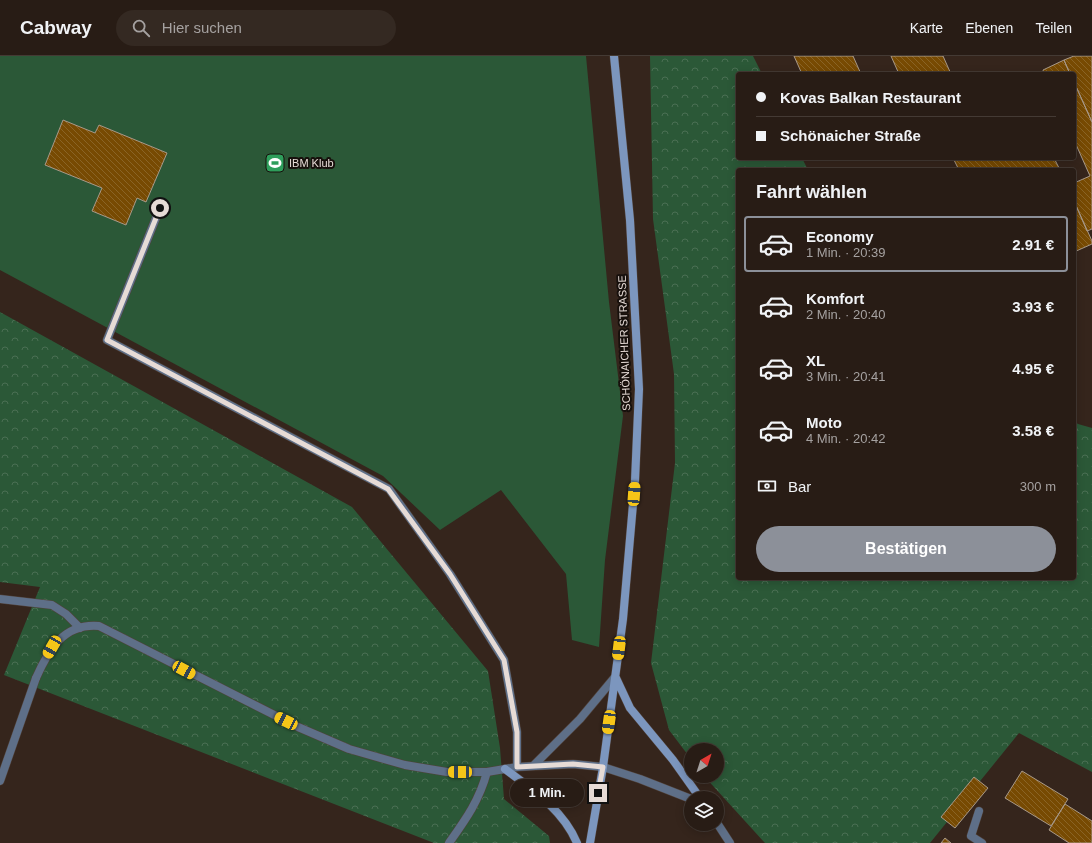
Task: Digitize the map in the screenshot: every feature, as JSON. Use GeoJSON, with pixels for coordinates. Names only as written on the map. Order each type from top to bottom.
{"type":"FeatureCollection","features":[{"type":"Feature","properties":{"kind":"main road","name":"SCHÖNAICHER STRASSE"},"geometry":{"type":"LineString","coordinates":[[590,843],[603,767],[630,548],[635,481],[639,389],[630,220],[614,56]]}},
{"type":"Feature","properties":{"kind":"main road"},"geometry":{"type":"LineString","coordinates":[[615,677],[630,708],[673,760],[695,791]]}},
{"type":"Feature","properties":{"kind":"main road"},"geometry":{"type":"LineString","coordinates":[[505,769],[539,795],[563,818],[577,843]]}},
{"type":"Feature","properties":{"kind":"street"},"geometry":{"type":"LineString","coordinates":[[160,208],[107,340],[388,489],[450,574],[504,660],[517,732],[517,767]]}},
{"type":"Feature","properties":{"kind":"street"},"geometry":{"type":"LineString","coordinates":[[0,599],[52,605],[66,614],[80,628]]}},
{"type":"Feature","properties":{"kind":"street"},"geometry":{"type":"LineString","coordinates":[[0,781],[36,678],[52,647],[62,637],[80,628],[91,626],[106,629],[210,684],[298,727],[349,749],[405,765],[447,772],[487,772],[517,767],[573,764],[603,767],[640,779],[684,796]]}},
{"type":"Feature","properties":{"kind":"street"},"geometry":{"type":"LineString","coordinates":[[532,766],[580,719],[615,677]]}},
{"type":"Feature","properties":{"kind":"street"},"geometry":{"type":"LineString","coordinates":[[449,843],[474,808],[482,791],[487,772]]}},
{"type":"Feature","properties":{"kind":"street"},"geometry":{"type":"LineString","coordinates":[[979,811],[971,836],[982,843]]}},
{"type":"Feature","properties":{"kind":"street"},"geometry":{"type":"LineString","coordinates":[[722,831],[730,843]]}},
{"type":"Feature","properties":{"kind":"green space","name":"IBM Klub"},"geometry":{"type":"Polygon","coordinates":[[[0,56],[586,56],[609,302],[623,416],[605,560],[599,647],[572,640],[566,574],[501,490],[440,530],[383,476],[0,270],[0,56]]]}},
{"type":"Feature","properties":{"kind":"green space"},"geometry":{"type":"Polygon","coordinates":[[[650,56],[753,56],[761,72],[736,72],[736,160],[803,160],[807,168],[736,168],[736,580],[1076,580],[1076,422],[1092,428],[1092,772],[1019,733],[930,843],[765,843],[724,798],[724,791],[718,791],[710,783],[724,783],[724,743],[684,743],[684,750],[669,730],[651,663],[675,463],[674,374],[653,219],[650,56]]]}},
{"type":"Feature","properties":{"kind":"green space"},"geometry":{"type":"Polygon","coordinates":[[[0,312],[352,507],[488,671],[500,748],[504,799],[549,836],[550,843],[434,843],[4,675],[40,587],[0,582],[0,312]]]}},
{"type":"Feature","properties":{"kind":"building"},"geometry":{"type":"Polygon","coordinates":[[[794,56],[853,56],[860,72],[801,72],[794,56]]]}},
{"type":"Feature","properties":{"kind":"building"},"geometry":{"type":"Polygon","coordinates":[[[891,56],[943,56],[950,72],[898,72],[891,56]]]}},
{"type":"Feature","properties":{"kind":"building"},"geometry":{"type":"Polygon","coordinates":[[[1074,56],[1092,56],[1092,122],[1076,86],[1076,72],[1069,72],[1064,60],[1074,56]]]}},
{"type":"Feature","properties":{"kind":"building"},"geometry":{"type":"Polygon","coordinates":[[[1064,60],[1069,72],[1044,72],[1043,70],[1064,60]]]}},
{"type":"Feature","properties":{"kind":"building"},"geometry":{"type":"Polygon","coordinates":[[[1076,86],[1092,122],[1092,229],[1087,231],[1076,206],[1076,182],[1090,176],[1076,144],[1076,86]]]}},
{"type":"Feature","properties":{"kind":"building"},"geometry":{"type":"Polygon","coordinates":[[[63,120],[95,133],[99,125],[167,153],[146,202],[137,198],[126,225],[92,211],[102,188],[45,165],[63,120]]]}},
{"type":"Feature","properties":{"kind":"building"},"geometry":{"type":"Polygon","coordinates":[[[954,160],[1055,160],[1059,168],[958,168],[954,160]]]}},
{"type":"Feature","properties":{"kind":"building"},"geometry":{"type":"Polygon","coordinates":[[[1076,205],[1092,241],[1092,244],[1076,251],[1076,205]]]}},
{"type":"Feature","properties":{"kind":"building"},"geometry":{"type":"Polygon","coordinates":[[[1022,771],[1068,799],[1051,826],[1005,798],[1022,771]]]}},
{"type":"Feature","properties":{"kind":"building"},"geometry":{"type":"Polygon","coordinates":[[[974,777],[988,788],[955,828],[941,817],[974,777]]]}},
{"type":"Feature","properties":{"kind":"building"},"geometry":{"type":"Polygon","coordinates":[[[1065,804],[1092,821],[1092,843],[1069,843],[1049,830],[1065,804]]]}},
{"type":"Feature","properties":{"kind":"building"},"geometry":{"type":"Polygon","coordinates":[[[945,838],[951,843],[941,843],[945,838]]]}},
{"type":"Feature","properties":{"kind":"place","name":"IBM Klub"},"geometry":{"type":"Point","coordinates":[275,163]}},
{"type":"Feature","properties":{"kind":"route"},"geometry":{"type":"LineString","coordinates":[[160,208],[107,340],[388,489],[450,574],[504,660],[517,732],[517,767],[573,764],[603,767],[598,793]]}}]}
